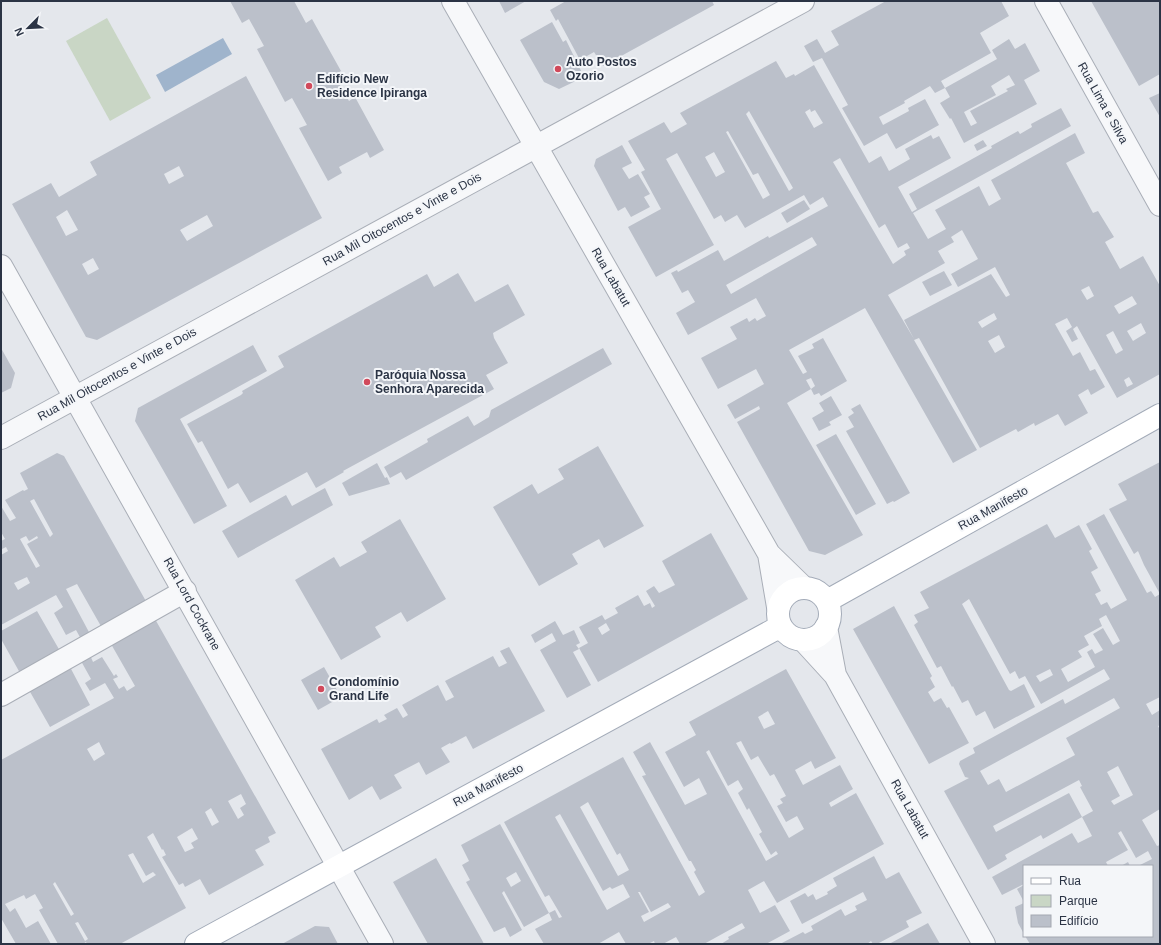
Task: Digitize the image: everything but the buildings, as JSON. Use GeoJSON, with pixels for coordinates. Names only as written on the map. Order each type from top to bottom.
{"type":"FeatureCollection","features":[{"type":"Feature","properties":{"kind":"main road","name":"Rua Manifesto"},"geometry":{"type":"LineString","coordinates":[[827,601],[1160,415]]}},
{"type":"Feature","properties":{"kind":"main road"},"geometry":{"type":"LineString","coordinates":[[810,588],[817,591],[827,601],[829,619],[822,633],[816,637],[803,640],[790,636],[780,616],[782,599],[788,593],[796,589],[810,588]]}},
{"type":"Feature","properties":{"kind":"main road","name":"Rua Manifesto"},"geometry":{"type":"LineString","coordinates":[[196,944],[338,866],[780,616]]}},
{"type":"Feature","properties":{"kind":"street","name":"Rua Labatut"},"geometry":{"type":"LineString","coordinates":[[453,1],[769,554],[804,588]]}},
{"type":"Feature","properties":{"kind":"street","name":"Rua Mil Oitocentos e Vinte e Dois"},"geometry":{"type":"LineString","coordinates":[[1,438],[803,1]]}},
{"type":"Feature","properties":{"kind":"street","name":"Rua Lima e Silva"},"geometry":{"type":"LineString","coordinates":[[1046,1],[1160,205]]}},
{"type":"Feature","properties":{"kind":"street","name":"Rua Lord Cockrane"},"geometry":{"type":"LineString","coordinates":[[1,266],[382,944]]}},
{"type":"Feature","properties":{"kind":"street","name":"Rua Labatut"},"geometry":{"type":"LineString","coordinates":[[769,554],[780,616]]}},
{"type":"Feature","properties":{"kind":"street"},"geometry":{"type":"LineString","coordinates":[[1,695],[185,591]]}},
{"type":"Feature","properties":{"kind":"street","name":"Rua Labatut"},"geometry":{"type":"LineString","coordinates":[[826,627],[835,675]]}},
{"type":"Feature","properties":{"kind":"street","name":"Rua Labatut"},"geometry":{"type":"LineString","coordinates":[[803,640],[835,675],[984,944]]}},
{"type":"Feature","properties":{"kind":"green space"},"geometry":{"type":"Polygon","coordinates":[[[107,18],[151,98],[110,121],[66,41],[107,18]]]}},
{"type":"Feature","properties":{"kind":"water"},"geometry":{"type":"Polygon","coordinates":[[[223,38],[232,54],[165,92],[156,75],[223,38]]]}},
{"type":"Feature","properties":{"kind":"place","name":"Auto Postos Ozorio"},"geometry":{"type":"Point","coordinates":[558,69]}},
{"type":"Feature","properties":{"kind":"place","name":"Edifício New Residence Ipiranga"},"geometry":{"type":"Point","coordinates":[309,86]}},
{"type":"Feature","properties":{"kind":"place","name":"Paróquia Nossa Senhora Aparecida"},"geometry":{"type":"Point","coordinates":[367,382]}},
{"type":"Feature","properties":{"kind":"place","name":"Condomínio Grand Life"},"geometry":{"type":"Point","coordinates":[321,689]}}]}
